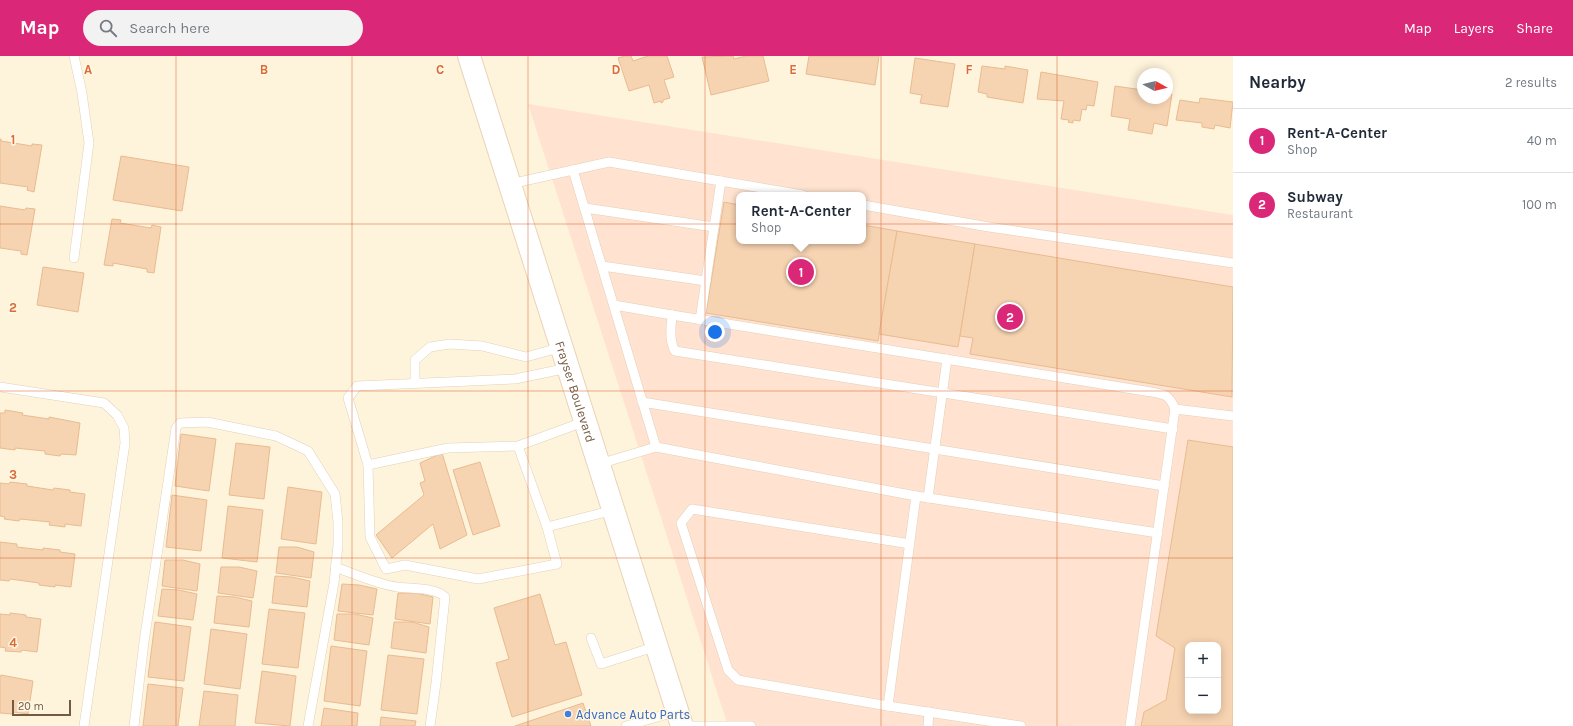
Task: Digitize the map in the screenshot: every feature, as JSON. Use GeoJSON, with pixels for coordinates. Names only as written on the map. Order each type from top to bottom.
{"type":"FeatureCollection","features":[{"type":"Feature","properties":{"kind":"main road","name":"Frayser Boulevard"},"geometry":{"type":"LineString","coordinates":[[469,56],[681,721]]}},
{"type":"Feature","properties":{"kind":"lane"},"geometry":{"type":"LineString","coordinates":[[74,56],[82,92],[89,143],[74,258]]}},
{"type":"Feature","properties":{"kind":"lane"},"geometry":{"type":"LineString","coordinates":[[510,184],[609,162],[786,192]]}},
{"type":"Feature","properties":{"kind":"lane"},"geometry":{"type":"LineString","coordinates":[[573,170],[656,447]]}},
{"type":"Feature","properties":{"kind":"lane"},"geometry":{"type":"LineString","coordinates":[[700,320],[721,181]]}},
{"type":"Feature","properties":{"kind":"lane"},"geometry":{"type":"LineString","coordinates":[[866,206],[989,227],[1233,263]]}},
{"type":"Feature","properties":{"kind":"lane"},"geometry":{"type":"LineString","coordinates":[[585,208],[714,227]]}},
{"type":"Feature","properties":{"kind":"lane"},"geometry":{"type":"LineString","coordinates":[[602,266],[706,281]]}},
{"type":"Feature","properties":{"kind":"lane"},"geometry":{"type":"LineString","coordinates":[[614,305],[1164,395],[1171,399],[1176,409],[1130,726]]}},
{"type":"Feature","properties":{"kind":"lane"},"geometry":{"type":"LineString","coordinates":[[672,315],[670,331],[672,347],[675,351],[1173,429]]}},
{"type":"Feature","properties":{"kind":"lane"},"geometry":{"type":"LineString","coordinates":[[415,382],[415,360],[430,347],[450,344],[482,346],[526,357],[562,347]]}},
{"type":"Feature","properties":{"kind":"lane"},"geometry":{"type":"LineString","coordinates":[[928,498],[947,359]]}},
{"type":"Feature","properties":{"kind":"lane"},"geometry":{"type":"LineString","coordinates":[[518,446],[547,527],[557,564],[478,579],[405,565],[386,570],[370,537],[368,465],[348,398],[357,386],[415,382],[515,379],[568,368]]}},
{"type":"Feature","properties":{"kind":"lane"},"geometry":{"type":"LineString","coordinates":[[0,387],[104,402],[117,415],[124,428],[125,443],[84,726]]}},
{"type":"Feature","properties":{"kind":"lane"},"geometry":{"type":"LineString","coordinates":[[642,402],[1164,486]]}},
{"type":"Feature","properties":{"kind":"lane"},"geometry":{"type":"LineString","coordinates":[[1176,409],[1233,416]]}},
{"type":"Feature","properties":{"kind":"lane"},"geometry":{"type":"LineString","coordinates":[[368,465],[448,448],[518,446],[586,421]]}},
{"type":"Feature","properties":{"kind":"lane"},"geometry":{"type":"LineString","coordinates":[[134,726],[144,642],[176,428],[180,423],[207,422],[276,436],[308,451],[335,494],[338,522],[334,583],[308,726]]}},
{"type":"Feature","properties":{"kind":"lane"},"geometry":{"type":"LineString","coordinates":[[599,464],[656,447],[916,496],[1158,533]]}},
{"type":"Feature","properties":{"kind":"lane"},"geometry":{"type":"LineString","coordinates":[[888,706],[916,496]]}},
{"type":"Feature","properties":{"kind":"lane"},"geometry":{"type":"LineString","coordinates":[[910,544],[692,509],[681,523],[728,670],[738,680],[888,706],[1021,726]]}},
{"type":"Feature","properties":{"kind":"lane"},"geometry":{"type":"LineString","coordinates":[[547,527],[614,510]]}},
{"type":"Feature","properties":{"kind":"lane"},"geometry":{"type":"LineString","coordinates":[[335,567],[384,585],[433,591],[442,594],[445,597],[430,726]]}},
{"type":"Feature","properties":{"kind":"lane"},"geometry":{"type":"LineString","coordinates":[[591,638],[601,664],[657,646]]}},
{"type":"Feature","properties":{"kind":"lane"},"geometry":{"type":"LineString","coordinates":[[928,726],[929,712]]}},
{"type":"Feature","properties":{"kind":"lane"},"geometry":{"type":"LineString","coordinates":[[626,726],[681,721],[751,726]]}},
{"type":"Feature","properties":{"kind":"shaded area"},"geometry":{"type":"Polygon","coordinates":[[[528,104],[1233,215],[1233,726],[728,726],[528,104]]]}},
{"type":"Feature","properties":{"kind":"building"},"geometry":{"type":"Polygon","coordinates":[[[631,56],[633,61],[648,56],[667,56],[674,77],[664,80],[670,98],[663,100],[661,103],[661,101],[654,103],[649,85],[629,91],[618,58],[631,56]]]}},
{"type":"Feature","properties":{"kind":"building"},"geometry":{"type":"Polygon","coordinates":[[[733,56],[734,59],[746,56],[763,56],[769,81],[711,95],[702,57],[733,56]]]}},
{"type":"Feature","properties":{"kind":"building"},"geometry":{"type":"Polygon","coordinates":[[[809,56],[879,56],[875,85],[806,74],[809,56]]]}},
{"type":"Feature","properties":{"kind":"building"},"geometry":{"type":"Polygon","coordinates":[[[915,58],[955,64],[948,107],[920,103],[922,95],[910,93],[915,58]]]}},
{"type":"Feature","properties":{"kind":"building"},"geometry":{"type":"Polygon","coordinates":[[[982,66],[1005,69],[1005,66],[1028,70],[1023,103],[987,97],[987,94],[978,92],[982,66]]]}},
{"type":"Feature","properties":{"kind":"building"},"geometry":{"type":"Polygon","coordinates":[[[1041,72],[1098,82],[1094,106],[1087,105],[1086,110],[1082,109],[1080,121],[1073,120],[1073,123],[1068,122],[1069,120],[1061,119],[1064,101],[1037,99],[1041,72]]]}},
{"type":"Feature","properties":{"kind":"building"},"geometry":{"type":"Polygon","coordinates":[[[1115,86],[1137,89],[1137,104],[1170,104],[1167,126],[1154,123],[1152,134],[1128,130],[1130,119],[1111,116],[1115,86]]]}},
{"type":"Feature","properties":{"kind":"building"},"geometry":{"type":"Polygon","coordinates":[[[1200,98],[1233,102],[1230,128],[1215,125],[1214,129],[1202,127],[1202,123],[1176,120],[1180,100],[1199,103],[1200,98]]]}},
{"type":"Feature","properties":{"kind":"building"},"geometry":{"type":"Polygon","coordinates":[[[0,139],[1,141],[32,146],[32,144],[42,145],[34,192],[27,190],[28,187],[0,183],[0,139]]]}},
{"type":"Feature","properties":{"kind":"building"},"geometry":{"type":"Polygon","coordinates":[[[121,156],[189,167],[182,211],[113,200],[121,156]]]}},
{"type":"Feature","properties":{"kind":"building"},"geometry":{"type":"Polygon","coordinates":[[[724,202],[736,204],[736,244],[866,244],[866,226],[897,231],[878,341],[706,313],[724,202]]]}},
{"type":"Feature","properties":{"kind":"building"},"geometry":{"type":"Polygon","coordinates":[[[0,206],[25,210],[26,208],[35,209],[27,255],[21,254],[21,251],[0,248],[0,206]]]}},
{"type":"Feature","properties":{"kind":"building"},"geometry":{"type":"Polygon","coordinates":[[[112,219],[121,220],[120,223],[151,228],[152,225],[161,227],[154,273],[147,272],[147,269],[113,263],[113,266],[104,265],[112,219]]]}},
{"type":"Feature","properties":{"kind":"building"},"geometry":{"type":"Polygon","coordinates":[[[897,231],[975,244],[958,347],[879,334],[897,231]]]}},
{"type":"Feature","properties":{"kind":"building"},"geometry":{"type":"Polygon","coordinates":[[[975,244],[1233,287],[1232,397],[970,354],[973,338],[960,336],[975,244]]]}},
{"type":"Feature","properties":{"kind":"building"},"geometry":{"type":"Polygon","coordinates":[[[43,267],[84,273],[78,312],[37,305],[43,267]]]}},
{"type":"Feature","properties":{"kind":"building"},"geometry":{"type":"Polygon","coordinates":[[[5,410],[23,413],[22,415],[49,419],[49,417],[80,423],[76,455],[61,454],[60,456],[45,454],[45,451],[0,448],[0,413],[5,413],[5,410]]]}},
{"type":"Feature","properties":{"kind":"building"},"geometry":{"type":"Polygon","coordinates":[[[181,434],[216,439],[209,491],[175,486],[181,434]]]}},
{"type":"Feature","properties":{"kind":"building"},"geometry":{"type":"Polygon","coordinates":[[[1188,440],[1233,447],[1233,726],[1141,726],[1144,712],[1166,700],[1175,648],[1156,636],[1188,440]]]}},
{"type":"Feature","properties":{"kind":"building"},"geometry":{"type":"Polygon","coordinates":[[[236,443],[270,447],[264,499],[229,495],[236,443]]]}},
{"type":"Feature","properties":{"kind":"building"},"geometry":{"type":"Polygon","coordinates":[[[442,453],[467,535],[440,549],[433,524],[392,558],[376,535],[424,495],[420,483],[425,481],[420,463],[442,453]]]}},
{"type":"Feature","properties":{"kind":"building"},"geometry":{"type":"Polygon","coordinates":[[[480,462],[500,526],[473,535],[453,470],[480,462]]]}},
{"type":"Feature","properties":{"kind":"building"},"geometry":{"type":"Polygon","coordinates":[[[10,482],[53,490],[54,488],[70,490],[70,492],[85,494],[81,526],[65,524],[65,527],[49,525],[50,522],[4,519],[5,517],[0,516],[0,483],[9,484],[10,482]]]}},
{"type":"Feature","properties":{"kind":"building"},"geometry":{"type":"Polygon","coordinates":[[[288,487],[322,492],[316,544],[281,539],[288,487]]]}},
{"type":"Feature","properties":{"kind":"building"},"geometry":{"type":"Polygon","coordinates":[[[172,495],[207,500],[201,551],[166,547],[172,495]]]}},
{"type":"Feature","properties":{"kind":"building"},"geometry":{"type":"Polygon","coordinates":[[[228,506],[263,510],[257,562],[222,558],[228,506]]]}},
{"type":"Feature","properties":{"kind":"building"},"geometry":{"type":"Polygon","coordinates":[[[0,542],[17,544],[17,547],[60,550],[60,552],[75,554],[71,587],[39,585],[39,583],[10,579],[9,581],[0,580],[0,542]]]}},
{"type":"Feature","properties":{"kind":"building"},"geometry":{"type":"Polygon","coordinates":[[[279,547],[297,547],[314,552],[311,578],[276,573],[279,547]]]}},
{"type":"Feature","properties":{"kind":"building"},"geometry":{"type":"Polygon","coordinates":[[[165,560],[183,560],[200,564],[197,591],[162,586],[165,560]]]}},
{"type":"Feature","properties":{"kind":"building"},"geometry":{"type":"Polygon","coordinates":[[[221,567],[239,567],[257,571],[253,598],[218,593],[221,567]]]}},
{"type":"Feature","properties":{"kind":"building"},"geometry":{"type":"Polygon","coordinates":[[[275,576],[292,577],[310,581],[307,607],[272,603],[275,576]]]}},
{"type":"Feature","properties":{"kind":"building"},"geometry":{"type":"Polygon","coordinates":[[[342,584],[359,585],[377,589],[373,615],[338,611],[342,584]]]}},
{"type":"Feature","properties":{"kind":"building"},"geometry":{"type":"Polygon","coordinates":[[[162,589],[179,590],[197,594],[193,620],[158,616],[162,589]]]}},
{"type":"Feature","properties":{"kind":"building"},"geometry":{"type":"Polygon","coordinates":[[[398,593],[416,593],[433,597],[430,624],[395,619],[398,593]]]}},
{"type":"Feature","properties":{"kind":"building"},"geometry":{"type":"Polygon","coordinates":[[[540,594],[555,645],[566,642],[582,695],[512,717],[496,663],[509,659],[494,608],[540,594]]]}},
{"type":"Feature","properties":{"kind":"building"},"geometry":{"type":"Polygon","coordinates":[[[217,596],[235,597],[252,601],[249,627],[214,623],[217,596]]]}},
{"type":"Feature","properties":{"kind":"building"},"geometry":{"type":"Polygon","coordinates":[[[269,609],[305,613],[298,668],[262,664],[269,609]]]}},
{"type":"Feature","properties":{"kind":"building"},"geometry":{"type":"Polygon","coordinates":[[[10,613],[41,619],[37,652],[22,650],[21,652],[5,651],[6,648],[0,647],[0,614],[10,615],[10,613]]]}},
{"type":"Feature","properties":{"kind":"building"},"geometry":{"type":"Polygon","coordinates":[[[337,614],[355,614],[373,618],[369,645],[334,640],[337,614]]]}},
{"type":"Feature","properties":{"kind":"building"},"geometry":{"type":"Polygon","coordinates":[[[155,622],[191,627],[184,681],[148,677],[155,622]]]}},
{"type":"Feature","properties":{"kind":"building"},"geometry":{"type":"Polygon","coordinates":[[[394,622],[412,622],[429,627],[426,653],[391,648],[394,622]]]}},
{"type":"Feature","properties":{"kind":"building"},"geometry":{"type":"Polygon","coordinates":[[[211,629],[247,634],[240,689],[204,684],[211,629]]]}},
{"type":"Feature","properties":{"kind":"building"},"geometry":{"type":"Polygon","coordinates":[[[331,646],[367,651],[360,706],[324,701],[331,646]]]}},
{"type":"Feature","properties":{"kind":"building"},"geometry":{"type":"Polygon","coordinates":[[[388,655],[424,659],[417,714],[381,710],[388,655]]]}},
{"type":"Feature","properties":{"kind":"building"},"geometry":{"type":"Polygon","coordinates":[[[262,671],[296,676],[290,726],[255,723],[262,671]]]}},
{"type":"Feature","properties":{"kind":"building"},"geometry":{"type":"Polygon","coordinates":[[[1,675],[33,681],[28,714],[13,712],[12,714],[0,713],[1,675]]]}},
{"type":"Feature","properties":{"kind":"building"},"geometry":{"type":"Polygon","coordinates":[[[148,684],[183,688],[178,726],[143,726],[148,684]]]}},
{"type":"Feature","properties":{"kind":"building"},"geometry":{"type":"Polygon","coordinates":[[[204,691],[238,695],[235,726],[199,726],[204,691]]]}},
{"type":"Feature","properties":{"kind":"building","name":"Advance Auto Parts"},"geometry":{"type":"Polygon","coordinates":[[[583,703],[591,726],[515,726],[583,703]]]}},
{"type":"Feature","properties":{"kind":"building"},"geometry":{"type":"Polygon","coordinates":[[[324,708],[358,713],[357,726],[321,726],[324,708]]]}},
{"type":"Feature","properties":{"kind":"building"},"geometry":{"type":"Polygon","coordinates":[[[381,717],[416,721],[415,726],[380,726],[381,717]]]}},
{"type":"Feature","properties":{"kind":"place","name":"Rent-A-Center"},"geometry":{"type":"Point","coordinates":[801,272]}},
{"type":"Feature","properties":{"kind":"place","name":"Subway"},"geometry":{"type":"Point","coordinates":[1010,317]}},
{"type":"Feature","properties":{"kind":"place","name":"Advance Auto Parts"},"geometry":{"type":"Point","coordinates":[568,714]}}]}
